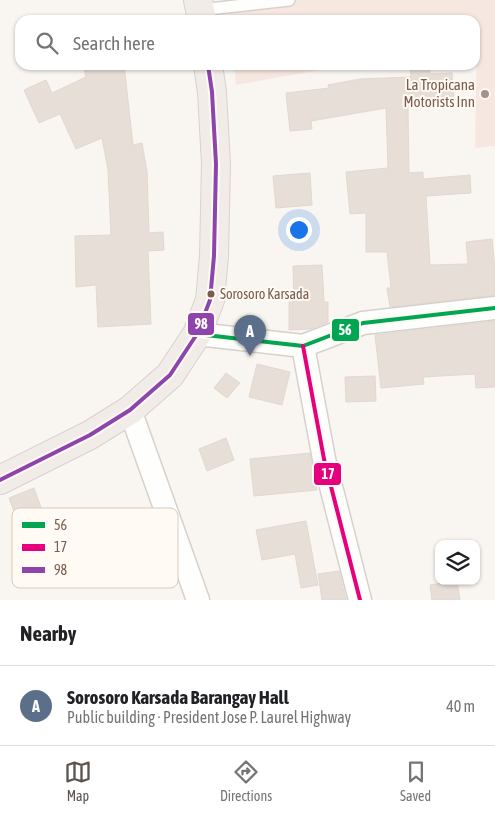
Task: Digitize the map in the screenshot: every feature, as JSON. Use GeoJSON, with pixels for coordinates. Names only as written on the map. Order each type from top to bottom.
{"type":"FeatureCollection","features":[{"type":"Feature","properties":{"kind":"highway"},"geometry":{"type":"LineString","coordinates":[[0,480],[90,435],[130,410],[170,375],[197,334],[210,300],[214,256],[216,164],[212,92],[209,70]]}},
{"type":"Feature","properties":{"kind":"street"},"geometry":{"type":"LineString","coordinates":[[197,334],[303,346],[363,323],[495,308]]}},
{"type":"Feature","properties":{"kind":"street"},"geometry":{"type":"LineString","coordinates":[[303,346],[324,459],[360,600]]}},
{"type":"Feature","properties":{"kind":"street"},"geometry":{"type":"LineString","coordinates":[[130,410],[165,508]]}},
{"type":"Feature","properties":{"kind":"street"},"geometry":{"type":"LineString","coordinates":[[178,544],[198,600]]}},
{"type":"Feature","properties":{"kind":"lane"},"geometry":{"type":"LineString","coordinates":[[200,10],[289,0]]}},
{"type":"Feature","properties":{"kind":"shaded area","name":"La Tropicana Motorists Inn"},"geometry":{"type":"Polygon","coordinates":[[[226,0],[495,0],[495,146],[475,148],[476,70],[480,70],[480,15],[228,15],[226,0]]]}},
{"type":"Feature","properties":{"kind":"shaded area"},"geometry":{"type":"Polygon","coordinates":[[[234,70],[320,70],[236,85],[234,70]]]}},
{"type":"Feature","properties":{"kind":"building"},"geometry":{"type":"Polygon","coordinates":[[[84,70],[125,70],[133,145],[142,143],[147,172],[149,233],[163,232],[164,250],[148,251],[151,324],[98,327],[96,285],[76,287],[75,236],[111,235],[108,170],[102,138],[76,149],[60,114],[39,123],[24,90],[46,80],[52,93],[86,77],[84,70]]]}},
{"type":"Feature","properties":{"kind":"building"},"geometry":{"type":"Polygon","coordinates":[[[410,70],[430,70],[430,74],[452,73],[454,103],[408,106],[409,173],[423,172],[423,179],[470,175],[471,193],[426,196],[430,265],[468,264],[466,242],[492,239],[495,295],[390,307],[387,288],[391,288],[387,252],[366,252],[366,213],[350,214],[346,172],[388,168],[386,108],[311,121],[312,129],[290,131],[286,93],[329,88],[328,85],[360,79],[411,77],[410,70]]]}},
{"type":"Feature","properties":{"kind":"building"},"geometry":{"type":"Polygon","coordinates":[[[310,173],[312,205],[276,208],[273,176],[310,173]]]}},
{"type":"Feature","properties":{"kind":"building"},"geometry":{"type":"Polygon","coordinates":[[[322,265],[324,302],[328,302],[328,322],[310,329],[289,330],[289,302],[294,302],[293,266],[322,265]]]}},
{"type":"Feature","properties":{"kind":"building"},"geometry":{"type":"Polygon","coordinates":[[[495,321],[495,387],[476,388],[475,374],[423,377],[424,384],[381,388],[375,335],[495,321]]]}},
{"type":"Feature","properties":{"kind":"building"},"geometry":{"type":"Polygon","coordinates":[[[257,364],[290,372],[282,405],[249,397],[257,364]]]}},
{"type":"Feature","properties":{"kind":"building"},"geometry":{"type":"Polygon","coordinates":[[[226,373],[240,383],[227,398],[214,388],[226,373]]]}},
{"type":"Feature","properties":{"kind":"building"},"geometry":{"type":"Polygon","coordinates":[[[375,376],[376,401],[346,402],[345,377],[375,376]]]}},
{"type":"Feature","properties":{"kind":"building"},"geometry":{"type":"Polygon","coordinates":[[[226,438],[234,460],[207,471],[199,449],[226,438]]]}},
{"type":"Feature","properties":{"kind":"building"},"geometry":{"type":"Polygon","coordinates":[[[310,453],[317,490],[254,496],[250,459],[310,453]]]}},
{"type":"Feature","properties":{"kind":"building"},"geometry":{"type":"Polygon","coordinates":[[[34,488],[41,508],[13,508],[9,498],[34,488]]]}},
{"type":"Feature","properties":{"kind":"building"},"geometry":{"type":"Polygon","coordinates":[[[306,521],[318,585],[301,588],[295,554],[262,560],[256,530],[306,521]]]}},
{"type":"Feature","properties":{"kind":"building"},"geometry":{"type":"Polygon","coordinates":[[[339,571],[346,600],[322,600],[318,574],[339,571]]]}},
{"type":"Feature","properties":{"kind":"building"},"geometry":{"type":"Polygon","coordinates":[[[430,585],[458,585],[460,600],[432,600],[430,585]]]}},
{"type":"Feature","properties":{"kind":"transit line","name":"98"},"geometry":{"type":"LineString","coordinates":[[0,480],[90,435],[130,410],[170,375],[197,334],[210,300],[214,256],[216,164],[212,92],[209,70]]}},
{"type":"Feature","properties":{"kind":"transit line","name":"56"},"geometry":{"type":"LineString","coordinates":[[197,334],[303,346],[363,323],[495,308]]}},
{"type":"Feature","properties":{"kind":"transit line","name":"17"},"geometry":{"type":"LineString","coordinates":[[303,346],[324,459],[360,600]]}},
{"type":"Feature","properties":{"kind":"place","name":"La Tropicana Motorists Inn"},"geometry":{"type":"Point","coordinates":[485,94]}},
{"type":"Feature","properties":{"kind":"place","name":"Sorosoro Karsada"},"geometry":{"type":"Point","coordinates":[211,294]}},
{"type":"Feature","properties":{"kind":"place","name":"Sorosoro Karsada Barangay Hall"},"geometry":{"type":"Point","coordinates":[250,356]}}]}
